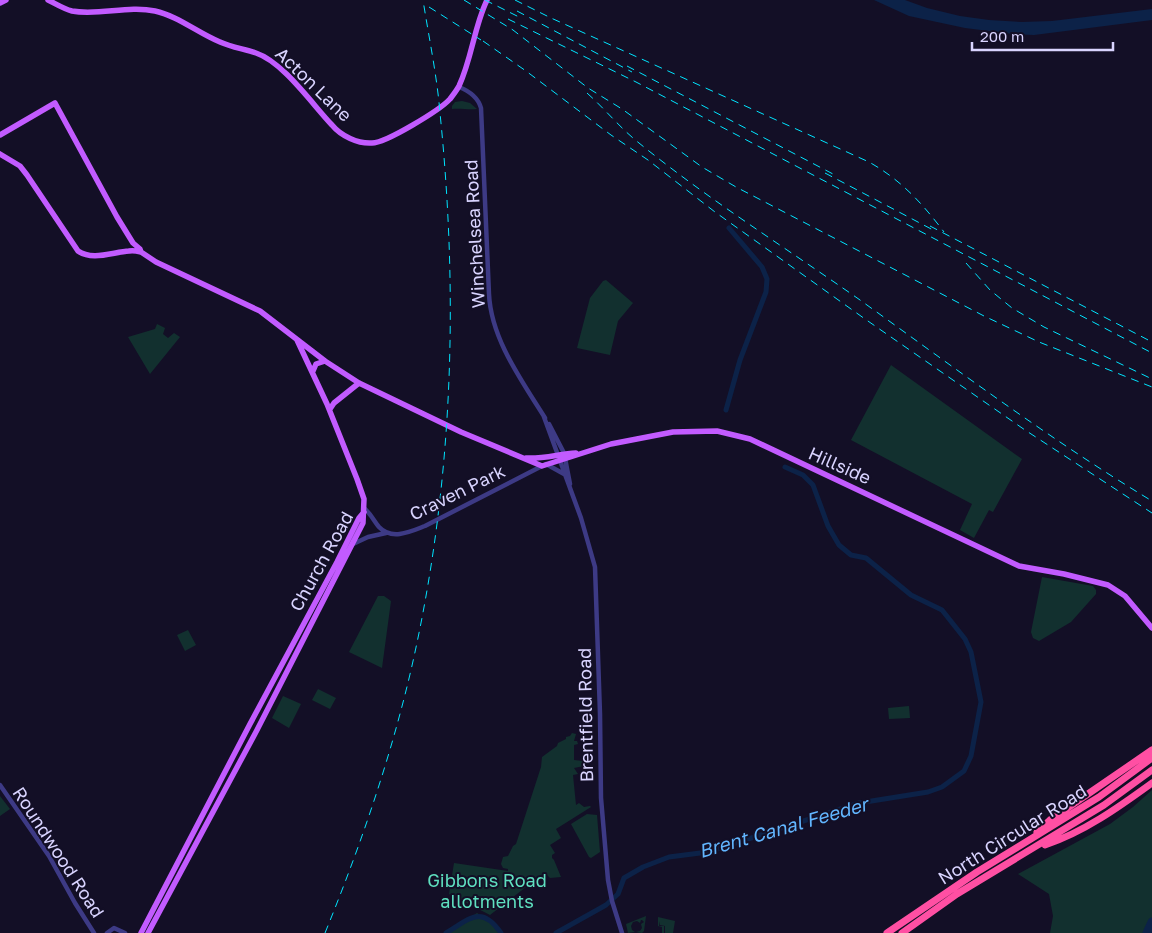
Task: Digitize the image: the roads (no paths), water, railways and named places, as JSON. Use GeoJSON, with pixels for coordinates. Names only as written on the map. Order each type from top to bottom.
{"type":"FeatureCollection","features":[{"type":"Feature","properties":{"kind":"highway"},"geometry":{"type":"LineString","coordinates":[[1028,841],[1050,820],[1152,750]]}},
{"type":"Feature","properties":{"kind":"highway","name":"North Circular Road"},"geometry":{"type":"LineString","coordinates":[[887,933],[976,872],[1099,797],[1152,758]]}},
{"type":"Feature","properties":{"kind":"highway","name":"North Circular Road"},"geometry":{"type":"LineString","coordinates":[[902,933],[957,894],[1104,805],[1152,770]]}},
{"type":"Feature","properties":{"kind":"highway"},"geometry":{"type":"LineString","coordinates":[[1033,848],[1061,840],[1082,829],[1152,784]]}},
{"type":"Feature","properties":{"kind":"main road"},"geometry":{"type":"LineString","coordinates":[[0,3],[6,0]]}},
{"type":"Feature","properties":{"kind":"main road","name":"Acton Lane"},"geometry":{"type":"LineString","coordinates":[[48,0],[73,11],[137,9],[162,13],[220,42],[261,55],[273,62],[334,128],[349,137],[366,143],[375,143],[420,120],[450,99],[458,86],[479,17],[487,0]]}},
{"type":"Feature","properties":{"kind":"main road"},"geometry":{"type":"LineString","coordinates":[[0,135],[55,103],[76,144],[133,243],[141,252]]}},
{"type":"Feature","properties":{"kind":"main road"},"geometry":{"type":"LineString","coordinates":[[0,154],[20,166],[30,178],[78,251],[90,256],[130,250],[141,252]]}},
{"type":"Feature","properties":{"kind":"main road"},"geometry":{"type":"LineString","coordinates":[[130,250],[133,243]]}},
{"type":"Feature","properties":{"kind":"main road","name":"Craven Park"},"geometry":{"type":"LineString","coordinates":[[141,252],[156,262],[260,312],[325,361],[359,383],[461,432],[521,457],[543,465],[562,457]]}},
{"type":"Feature","properties":{"kind":"main road"},"geometry":{"type":"LineString","coordinates":[[297,340],[330,409],[364,500],[364,510]]}},
{"type":"Feature","properties":{"kind":"main road"},"geometry":{"type":"LineString","coordinates":[[313,371],[316,364],[325,361]]}},
{"type":"Feature","properties":{"kind":"main road"},"geometry":{"type":"LineString","coordinates":[[350,378],[350,390]]}},
{"type":"Feature","properties":{"kind":"main road"},"geometry":{"type":"LineString","coordinates":[[330,409],[334,403],[359,383]]}},
{"type":"Feature","properties":{"kind":"main road"},"geometry":{"type":"LineString","coordinates":[[326,401],[334,403]]}},
{"type":"Feature","properties":{"kind":"main road","name":"Hillside"},"geometry":{"type":"LineString","coordinates":[[562,457],[643,436],[673,432],[710,431],[738,435],[886,502],[927,524],[1019,566],[1076,576],[1119,591],[1134,605],[1152,628]]}},
{"type":"Feature","properties":{"kind":"main road","name":"Craven Park"},"geometry":{"type":"LineString","coordinates":[[521,457],[539,459],[562,457]]}},
{"type":"Feature","properties":{"kind":"main road","name":"Church Road"},"geometry":{"type":"LineString","coordinates":[[148,933],[253,738],[353,544],[363,524],[364,510]]}},
{"type":"Feature","properties":{"kind":"main road","name":"Church Road"},"geometry":{"type":"LineString","coordinates":[[141,933],[364,510]]}},
{"type":"Feature","properties":{"kind":"street","name":"Winchelsea Road"},"geometry":{"type":"LineString","coordinates":[[458,86],[470,92],[479,101],[481,108],[489,301],[495,324],[512,362],[544,417],[562,457]]}},
{"type":"Feature","properties":{"kind":"street","name":"Brentfield Road"},"geometry":{"type":"LineString","coordinates":[[562,457],[564,474],[573,498]]}},
{"type":"Feature","properties":{"kind":"street","name":"Brentfield Road"},"geometry":{"type":"LineString","coordinates":[[562,457],[595,567],[600,714],[600,791],[612,899],[622,933]]}},
{"type":"Feature","properties":{"kind":"street"},"geometry":{"type":"LineString","coordinates":[[543,465],[564,474]]}},
{"type":"Feature","properties":{"kind":"street","name":"Craven Park"},"geometry":{"type":"LineString","coordinates":[[353,544],[386,532],[406,534],[426,526],[543,465]]}},
{"type":"Feature","properties":{"kind":"street"},"geometry":{"type":"LineString","coordinates":[[364,510],[369,512],[381,529],[386,532]]}},
{"type":"Feature","properties":{"kind":"street","name":"Roundwood Road"},"geometry":{"type":"LineString","coordinates":[[0,785],[44,849],[94,933]]}},
{"type":"Feature","properties":{"kind":"street"},"geometry":{"type":"LineString","coordinates":[[107,933],[114,928],[125,933]]}},
{"type":"Feature","properties":{"kind":"water"},"geometry":{"type":"Polygon","coordinates":[[[874,0],[905,0],[927,8],[960,16],[989,20],[1052,21],[1152,9],[1152,20],[1034,35],[1013,34],[965,28],[909,16],[874,0]]]}},
{"type":"Feature","properties":{"kind":"waterway","name":"Brent Canal Feeder"},"geometry":{"type":"LineString","coordinates":[[726,410],[740,360],[766,292],[767,279],[762,267],[729,228]]}},
{"type":"Feature","properties":{"kind":"waterway","name":"Brent Canal Feeder"},"geometry":{"type":"LineString","coordinates":[[556,933],[606,905],[618,894],[624,878],[643,867],[669,857],[708,852],[859,803],[928,792],[942,787],[964,771],[971,756],[981,702],[971,652],[965,639],[942,610],[911,595],[866,558],[851,555],[839,545],[828,526],[813,485],[803,475],[785,467]]}},
{"type":"Feature","properties":{"kind":"waterway","name":"Brent Canal Feeder"},"geometry":{"type":"LineString","coordinates":[[446,933],[475,917],[487,919],[501,933]]}},
{"type":"Feature","properties":{"kind":"waterway"},"geometry":{"type":"LineString","coordinates":[[1147,933],[1152,922]]}},
{"type":"Feature","properties":{"kind":"railway"},"geometry":{"type":"LineString","coordinates":[[325,933],[373,803],[403,704],[425,601],[444,463],[450,323],[446,183],[439,99],[423,0]]}},
{"type":"Feature","properties":{"kind":"railway"},"geometry":{"type":"LineString","coordinates":[[464,0],[513,30],[588,88],[622,109],[702,167],[736,187],[984,316],[1039,342],[1152,387]]}},
{"type":"Feature","properties":{"kind":"railway"},"geometry":{"type":"LineString","coordinates":[[485,0],[521,18]]}},
{"type":"Feature","properties":{"kind":"railway"},"geometry":{"type":"LineString","coordinates":[[515,0],[869,162],[901,184],[928,211],[944,232]]}},
{"type":"Feature","properties":{"kind":"railway"},"geometry":{"type":"LineString","coordinates":[[429,7],[481,40]]}},
{"type":"Feature","properties":{"kind":"railway"},"geometry":{"type":"LineString","coordinates":[[517,11],[632,72]]}},
{"type":"Feature","properties":{"kind":"railway"},"geometry":{"type":"LineString","coordinates":[[508,19],[636,82],[1152,353]]}},
{"type":"Feature","properties":{"kind":"railway"},"geometry":{"type":"LineString","coordinates":[[483,41],[648,160],[715,212],[865,319],[1025,430],[1152,513]]}},
{"type":"Feature","properties":{"kind":"railway"},"geometry":{"type":"LineString","coordinates":[[627,66],[833,174]]}},
{"type":"Feature","properties":{"kind":"railway"},"geometry":{"type":"LineString","coordinates":[[587,93],[632,137],[693,184],[1077,454],[1152,501]]}},
{"type":"Feature","properties":{"kind":"railway"},"geometry":{"type":"LineString","coordinates":[[825,173],[935,231]]}},
{"type":"Feature","properties":{"kind":"railway"},"geometry":{"type":"LineString","coordinates":[[930,226],[1152,342]]}},
{"type":"Feature","properties":{"kind":"railway"},"geometry":{"type":"LineString","coordinates":[[966,263],[990,290],[1012,308],[1044,327],[1152,379]]}},
{"type":"Feature","properties":{"kind":"park label","name":"Gibbons Road allotments"},"geometry":{"type":"Point","coordinates":[487,890]}}]}
